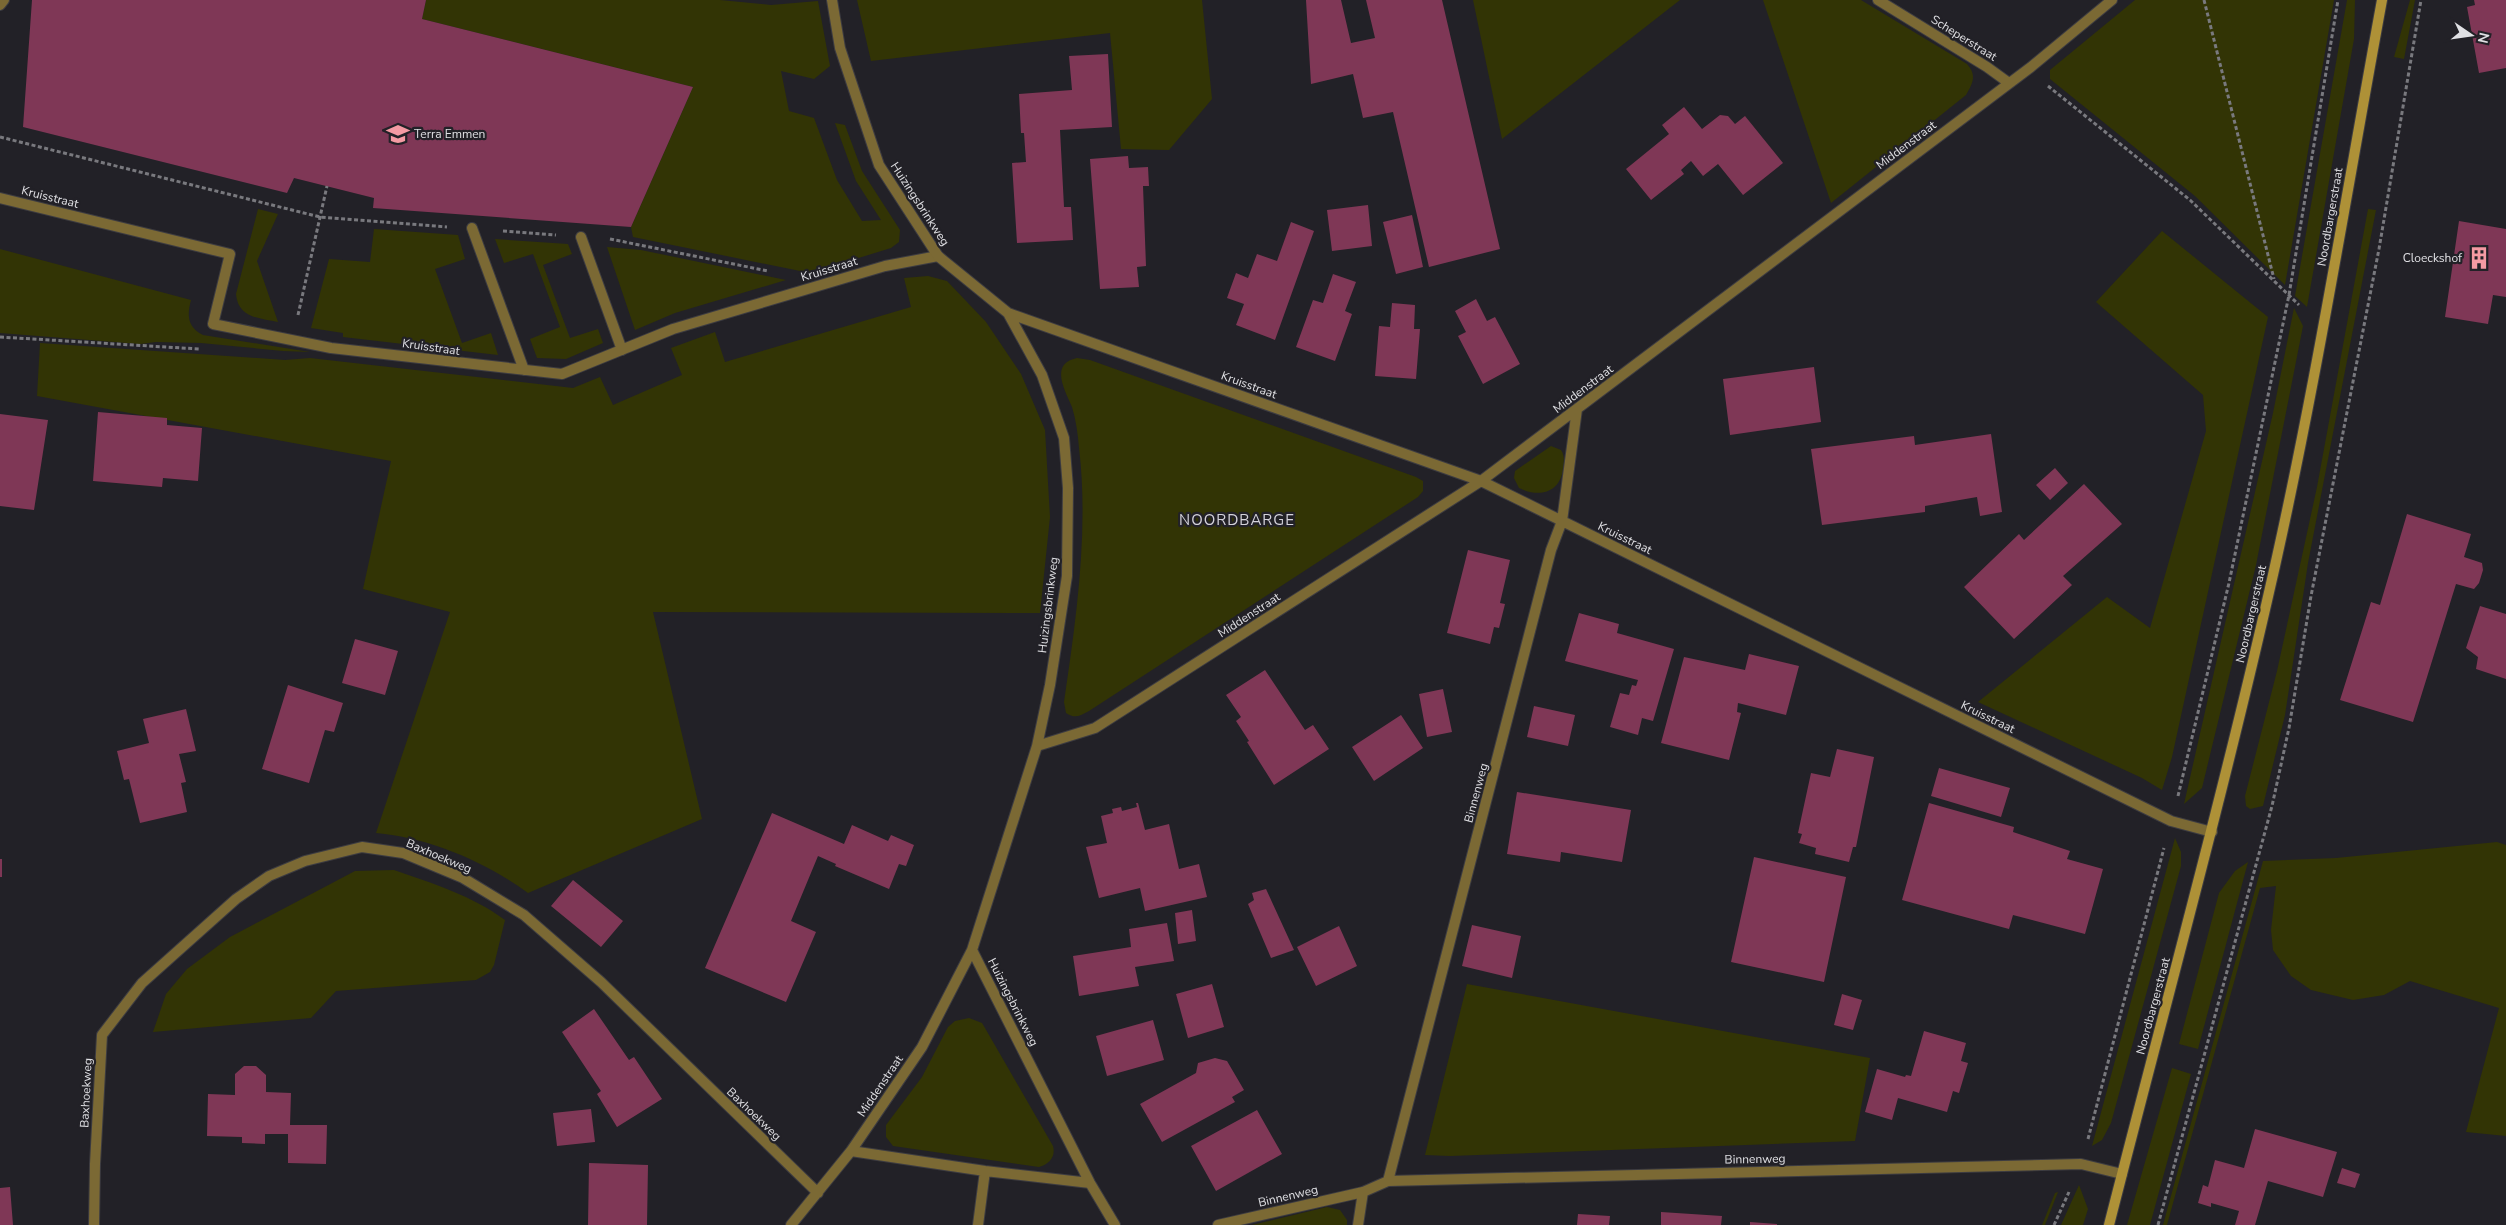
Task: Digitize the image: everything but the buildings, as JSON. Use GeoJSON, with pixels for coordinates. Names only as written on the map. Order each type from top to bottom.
{"type":"FeatureCollection","features":[{"type":"Feature","properties":{"kind":"street"},"geometry":{"type":"LineString","coordinates":[[0,5],[4,0]]}},
{"type":"Feature","properties":{"kind":"street","name":"Huizingsbrinkweg"},"geometry":{"type":"LineString","coordinates":[[832,0],[840,48],[879,165],[938,256],[1008,313],[1042,375],[1064,438],[1068,488],[1066,576],[1050,685],[1037,746],[972,950],[1090,1183],[1115,1225]]}},
{"type":"Feature","properties":{"kind":"street","name":"Scheperstraat"},"geometry":{"type":"LineString","coordinates":[[1878,0],[1987,66],[2010,83]]}},
{"type":"Feature","properties":{"kind":"street","name":"Middenstraat"},"geometry":{"type":"LineString","coordinates":[[1037,746],[1095,728],[1481,481],[2031,67],[2112,0]]}},
{"type":"Feature","properties":{"kind":"street","name":"Noordbargerstraat"},"geometry":{"type":"LineString","coordinates":[[2109,1225],[2212,832],[2268,599],[2323,325],[2382,0]]}},
{"type":"Feature","properties":{"kind":"street","name":"Kruisstraat"},"geometry":{"type":"LineString","coordinates":[[0,198],[230,254],[213,324],[331,348],[562,374],[673,329],[885,266],[938,256]]}},
{"type":"Feature","properties":{"kind":"street"},"geometry":{"type":"LineString","coordinates":[[472,228],[524,370]]}},
{"type":"Feature","properties":{"kind":"street"},"geometry":{"type":"LineString","coordinates":[[581,237],[622,350]]}},
{"type":"Feature","properties":{"kind":"street","name":"Kruisstraat"},"geometry":{"type":"LineString","coordinates":[[1008,313],[1481,481],[2172,821],[2212,832]]}},
{"type":"Feature","properties":{"kind":"street","name":"Binnenweg"},"geometry":{"type":"LineString","coordinates":[[1388,1181],[1546,569],[1562,521],[1577,409]]}},
{"type":"Feature","properties":{"kind":"street","name":"Baxhoekweg"},"geometry":{"type":"LineString","coordinates":[[94,1225],[102,1035],[142,983],[243,895],[269,876],[305,861],[362,847],[403,853],[464,878],[524,915],[601,982],[818,1193]]}},
{"type":"Feature","properties":{"kind":"street","name":"Middenstraat"},"geometry":{"type":"LineString","coordinates":[[791,1225],[851,1151],[922,1047],[972,950]]}},
{"type":"Feature","properties":{"kind":"street"},"geometry":{"type":"LineString","coordinates":[[851,1151],[985,1171],[1090,1183]]}},
{"type":"Feature","properties":{"kind":"street","name":"Binnenweg"},"geometry":{"type":"LineString","coordinates":[[1218,1225],[1363,1192],[1388,1181],[2081,1164],[2122,1174]]}},
{"type":"Feature","properties":{"kind":"street"},"geometry":{"type":"LineString","coordinates":[[978,1225],[985,1171]]}},
{"type":"Feature","properties":{"kind":"street"},"geometry":{"type":"LineString","coordinates":[[1358,1225],[1363,1192]]}},
{"type":"Feature","properties":{"kind":"path"},"geometry":{"type":"LineString","coordinates":[[2204,0],[2275,280]]}},
{"type":"Feature","properties":{"kind":"path"},"geometry":{"type":"LineString","coordinates":[[2054,1225],[2081,1164],[2172,821],[2229,583],[2289,296],[2338,0]]}},
{"type":"Feature","properties":{"kind":"path"},"geometry":{"type":"LineString","coordinates":[[2158,1225],[2272,806],[2289,728],[2316,568],[2379,249],[2421,0]]}},
{"type":"Feature","properties":{"kind":"path"},"geometry":{"type":"LineString","coordinates":[[2031,67],[2043,82],[2190,200],[2275,280],[2289,296],[2323,325]]}},
{"type":"Feature","properties":{"kind":"path"},"geometry":{"type":"LineString","coordinates":[[0,136],[320,217],[616,240],[803,278],[811,288]]}},
{"type":"Feature","properties":{"kind":"path"},"geometry":{"type":"LineString","coordinates":[[292,340],[327,186]]}},
{"type":"Feature","properties":{"kind":"path"},"geometry":{"type":"LineString","coordinates":[[0,337],[202,349]]}},
{"type":"Feature","properties":{"kind":"shaded area"},"geometry":{"type":"Polygon","coordinates":[[[426,0],[720,0],[771,5],[818,1],[830,66],[814,79],[781,71],[789,111],[814,118],[837,180],[862,221],[881,220],[856,181],[835,123],[845,125],[862,171],[900,230],[899,242],[891,248],[810,273],[633,237],[631,227],[693,87],[422,19],[426,0]]]}},
{"type":"Feature","properties":{"kind":"shaded area"},"geometry":{"type":"Polygon","coordinates":[[[857,0],[1202,0],[1212,99],[1169,150],[1121,149],[1110,33],[871,61],[857,0]]]}},
{"type":"Feature","properties":{"kind":"shaded area"},"geometry":{"type":"Polygon","coordinates":[[[1473,0],[1680,0],[1502,139],[1473,0]]]}},
{"type":"Feature","properties":{"kind":"shaded area"},"geometry":{"type":"Polygon","coordinates":[[[1763,0],[1861,0],[1967,64],[1973,75],[1971,87],[1966,95],[1831,203],[1763,0]]]}},
{"type":"Feature","properties":{"kind":"shaded area"},"geometry":{"type":"Polygon","coordinates":[[[2135,0],[2334,0],[2285,285],[2195,196],[2050,79],[2050,70],[2135,0]]]}},
{"type":"Feature","properties":{"kind":"shaded area"},"geometry":{"type":"Polygon","coordinates":[[[2347,0],[2355,0],[2354,39],[2307,307],[2295,296],[2347,0]]]}},
{"type":"Feature","properties":{"kind":"shaded area"},"geometry":{"type":"Polygon","coordinates":[[[2410,0],[2415,0],[2404,59],[2394,57],[2410,0]]]}},
{"type":"Feature","properties":{"kind":"shaded area"},"geometry":{"type":"Polygon","coordinates":[[[258,209],[278,214],[257,261],[278,322],[257,318],[245,312],[238,302],[236,294],[258,209]]]}},
{"type":"Feature","properties":{"kind":"shaded area"},"geometry":{"type":"Polygon","coordinates":[[[2368,209],[2376,210],[2308,563],[2285,715],[2263,806],[2250,809],[2246,806],[2245,796],[2277,671],[2317,487],[2368,209]]]}},
{"type":"Feature","properties":{"kind":"shaded area"},"geometry":{"type":"Polygon","coordinates":[[[374,229],[458,235],[465,259],[435,269],[462,343],[491,333],[498,355],[343,337],[343,333],[311,328],[329,259],[370,262],[374,229]]]}},
{"type":"Feature","properties":{"kind":"shaded area"},"geometry":{"type":"Polygon","coordinates":[[[2162,231],[2268,317],[2172,757],[2162,790],[2142,778],[1978,702],[2107,597],[2150,628],[2206,431],[2203,395],[2096,302],[2162,231]]]}},
{"type":"Feature","properties":{"kind":"shaded area"},"geometry":{"type":"Polygon","coordinates":[[[495,239],[568,244],[572,254],[543,265],[570,338],[598,329],[603,343],[566,359],[537,358],[530,339],[560,327],[533,254],[504,263],[495,239]]]}},
{"type":"Feature","properties":{"kind":"shaded area"},"geometry":{"type":"Polygon","coordinates":[[[607,247],[641,250],[786,280],[675,313],[635,330],[607,247]]]}},
{"type":"Feature","properties":{"kind":"shaded area"},"geometry":{"type":"Polygon","coordinates":[[[0,249],[191,300],[189,316],[191,324],[203,335],[310,352],[201,343],[156,342],[140,344],[0,333],[0,249]]]}},
{"type":"Feature","properties":{"kind":"shaded area"},"geometry":{"type":"Polygon","coordinates":[[[928,276],[947,281],[986,322],[1021,374],[1045,430],[1050,517],[1040,613],[653,612],[702,819],[528,893],[475,861],[456,853],[416,840],[376,833],[450,612],[363,589],[391,461],[37,396],[40,343],[285,360],[310,358],[573,388],[600,377],[613,405],[682,375],[671,348],[715,332],[725,362],[911,307],[904,278],[928,276]]]}},
{"type":"Feature","properties":{"kind":"shaded area"},"geometry":{"type":"Polygon","coordinates":[[[2294,308],[2303,326],[2256,565],[2202,788],[2184,804],[2273,413],[2294,308]]]}},
{"type":"Feature","properties":{"kind":"shaded area"},"geometry":{"type":"Polygon","coordinates":[[[1077,358],[1090,360],[1416,477],[1423,481],[1423,491],[1418,497],[1089,711],[1078,716],[1069,715],[1066,713],[1064,702],[1077,607],[1083,511],[1077,428],[1072,407],[1063,386],[1061,372],[1063,366],[1068,361],[1077,358]]]}},
{"type":"Feature","properties":{"kind":"shaded area"},"geometry":{"type":"Polygon","coordinates":[[[1551,446],[1561,450],[1564,457],[1563,469],[1558,483],[1553,488],[1541,493],[1534,493],[1519,488],[1514,478],[1515,471],[1551,446]]]}},
{"type":"Feature","properties":{"kind":"shaded area"},"geometry":{"type":"Polygon","coordinates":[[[2175,838],[2181,852],[2181,866],[2111,1123],[2102,1140],[2092,1146],[2175,838]]]}},
{"type":"Feature","properties":{"kind":"shaded area"},"geometry":{"type":"Polygon","coordinates":[[[2497,842],[2506,845],[2506,1136],[2466,1132],[2499,1008],[2410,981],[2384,995],[2353,1000],[2311,990],[2291,976],[2273,950],[2271,930],[2276,886],[2260,888],[2167,1225],[2163,1225],[2263,861],[2336,858],[2497,842]]]}},
{"type":"Feature","properties":{"kind":"shaded area"},"geometry":{"type":"Polygon","coordinates":[[[2248,862],[2198,1049],[2179,1044],[2219,893],[2235,871],[2248,862]]]}},
{"type":"Feature","properties":{"kind":"shaded area"},"geometry":{"type":"Polygon","coordinates":[[[394,870],[466,897],[493,911],[505,920],[494,965],[490,972],[476,980],[336,991],[311,1018],[153,1032],[166,994],[187,969],[230,937],[355,871],[394,870]]]}},
{"type":"Feature","properties":{"kind":"shaded area"},"geometry":{"type":"Polygon","coordinates":[[[1467,984],[1870,1058],[1855,1141],[1450,1156],[1425,1155],[1467,984]]]}},
{"type":"Feature","properties":{"kind":"shaded area"},"geometry":{"type":"Polygon","coordinates":[[[969,1018],[982,1023],[1053,1146],[1053,1157],[1043,1166],[1039,1167],[893,1146],[886,1137],[886,1125],[922,1077],[948,1027],[955,1021],[969,1018]]]}},
{"type":"Feature","properties":{"kind":"shaded area"},"geometry":{"type":"Polygon","coordinates":[[[2172,1068],[2191,1074],[2150,1225],[2127,1225],[2172,1068]]]}},
{"type":"Feature","properties":{"kind":"shaded area"},"geometry":{"type":"Polygon","coordinates":[[[2079,1185],[2088,1209],[2083,1225],[2061,1225],[2079,1185]]]}},
{"type":"Feature","properties":{"kind":"shaded area"},"geometry":{"type":"Polygon","coordinates":[[[2058,1192],[2045,1225],[2042,1225],[2055,1193],[2058,1192]]]}},
{"type":"Feature","properties":{"kind":"shaded area"},"geometry":{"type":"Polygon","coordinates":[[[1327,1207],[1340,1210],[1347,1220],[1347,1225],[1252,1225],[1327,1207]]]}},
{"type":"Feature","properties":{"kind":"place","name":"Terra Emmen"},"geometry":{"type":"Point","coordinates":[398,134]}},
{"type":"Feature","properties":{"kind":"place","name":"Cloeckshof"},"geometry":{"type":"Point","coordinates":[2479,258]}},
{"type":"Feature","properties":{"kind":"district","name":"NOORDBARGE"},"geometry":{"type":"Point","coordinates":[1237,520]}}]}
